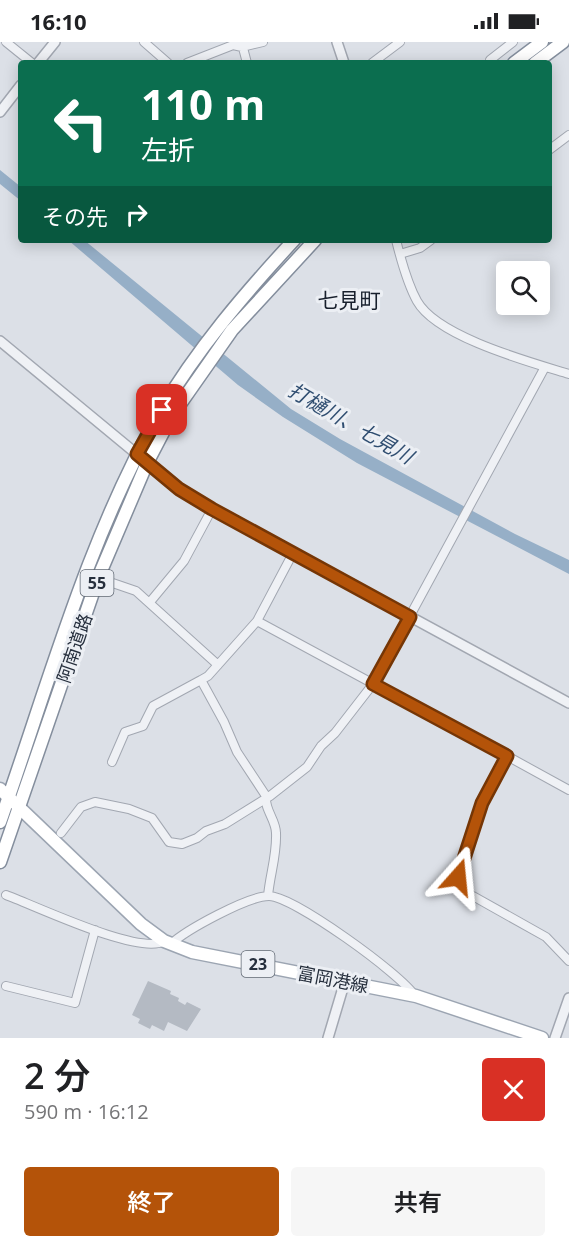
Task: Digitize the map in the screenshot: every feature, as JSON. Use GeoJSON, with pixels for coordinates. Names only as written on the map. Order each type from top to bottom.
{"type":"FeatureCollection","features":[{"type":"Feature","properties":{"kind":"main road"},"geometry":{"type":"LineString","coordinates":[[518,60],[542,42]]}},
{"type":"Feature","properties":{"kind":"main road"},"geometry":{"type":"LineString","coordinates":[[539,60],[563,42]]}},
{"type":"Feature","properties":{"kind":"main road","name":"阿南道路"},"geometry":{"type":"LineString","coordinates":[[0,822],[4,794],[82,580],[107,517],[137,454],[162,410],[214,333],[291,243]]}},
{"type":"Feature","properties":{"kind":"main road","name":"阿南道路"},"geometry":{"type":"LineString","coordinates":[[0,862],[98,578],[147,463],[171,417],[222,344],[259,298],[312,243]]}},
{"type":"Feature","properties":{"kind":"main road","name":"富岡港線"},"geometry":{"type":"LineString","coordinates":[[4,794],[141,924],[167,943],[192,952],[416,996],[542,1038]]}},
{"type":"Feature","properties":{"kind":"street"},"geometry":{"type":"LineString","coordinates":[[6,42],[28,60]]}},
{"type":"Feature","properties":{"kind":"street"},"geometry":{"type":"LineString","coordinates":[[40,60],[55,42]]}},
{"type":"Feature","properties":{"kind":"street"},"geometry":{"type":"LineString","coordinates":[[144,42],[165,60]]}},
{"type":"Feature","properties":{"kind":"street"},"geometry":{"type":"LineString","coordinates":[[195,60],[233,45],[263,42]]}},
{"type":"Feature","properties":{"kind":"street"},"geometry":{"type":"LineString","coordinates":[[336,42],[344,60]]}},
{"type":"Feature","properties":{"kind":"street"},"geometry":{"type":"LineString","coordinates":[[376,60],[400,42]]}},
{"type":"Feature","properties":{"kind":"street"},"geometry":{"type":"LineString","coordinates":[[490,60],[513,42]]}},
{"type":"Feature","properties":{"kind":"street"},"geometry":{"type":"LineString","coordinates":[[242,44],[246,60]]}},
{"type":"Feature","properties":{"kind":"street"},"geometry":{"type":"LineString","coordinates":[[0,112],[18,89]]}},
{"type":"Feature","properties":{"kind":"street"},"geometry":{"type":"LineString","coordinates":[[552,148],[569,135]]}},
{"type":"Feature","properties":{"kind":"street"},"geometry":{"type":"LineString","coordinates":[[397,243],[417,302],[444,327],[496,350],[569,374]]}},
{"type":"Feature","properties":{"kind":"street"},"geometry":{"type":"LineString","coordinates":[[400,254],[420,248],[427,243]]}},
{"type":"Feature","properties":{"kind":"street"},"geometry":{"type":"LineString","coordinates":[[0,341],[179,489],[569,703]]}},
{"type":"Feature","properties":{"kind":"street"},"geometry":{"type":"LineString","coordinates":[[61,833],[81,807],[94,802],[129,809],[152,818],[169,842],[182,844],[225,824],[266,796],[270,796],[307,767],[321,746],[335,733],[373,684],[544,367]]}},
{"type":"Feature","properties":{"kind":"street"},"geometry":{"type":"LineString","coordinates":[[150,602],[184,561],[212,509]]}},
{"type":"Feature","properties":{"kind":"street"},"geometry":{"type":"LineString","coordinates":[[112,762],[125,732],[143,726],[153,706],[201,680],[218,665],[257,621],[293,553]]}},
{"type":"Feature","properties":{"kind":"street"},"geometry":{"type":"LineString","coordinates":[[98,578],[135,591],[218,665]]}},
{"type":"Feature","properties":{"kind":"street"},"geometry":{"type":"LineString","coordinates":[[257,621],[569,790]]}},
{"type":"Feature","properties":{"kind":"street"},"geometry":{"type":"LineString","coordinates":[[201,680],[237,752],[266,796],[265,803],[276,833],[275,864],[270,878],[268,896]]}},
{"type":"Feature","properties":{"kind":"street"},"geometry":{"type":"LineString","coordinates":[[507,756],[482,803],[458,877],[459,885],[464,891],[546,937],[569,961]]}},
{"type":"Feature","properties":{"kind":"street"},"geometry":{"type":"LineString","coordinates":[[6,895],[122,941],[156,945],[167,943],[233,908],[268,896],[297,908],[345,938],[392,971],[416,996]]}},
{"type":"Feature","properties":{"kind":"street"},"geometry":{"type":"LineString","coordinates":[[6,986],[75,1003],[95,930]]}},
{"type":"Feature","properties":{"kind":"street"},"geometry":{"type":"LineString","coordinates":[[328,1038],[345,981]]}},
{"type":"Feature","properties":{"kind":"street"},"geometry":{"type":"LineString","coordinates":[[555,1038],[569,998]]}},
{"type":"Feature","properties":{"kind":"water"},"geometry":{"type":"Polygon","coordinates":[[[0,170],[18,185],[18,199],[0,184],[0,170]]]}},
{"type":"Feature","properties":{"kind":"water"},"geometry":{"type":"Polygon","coordinates":[[[72,243],[88,243],[291,409],[340,439],[515,534],[569,560],[569,574],[357,463],[283,417],[238,385],[72,243]]]}},
{"type":"Feature","properties":{"kind":"building"},"geometry":{"type":"Polygon","coordinates":[[[148,981],[171,991],[170,994],[179,998],[178,1001],[185,1005],[187,1002],[201,1009],[187,1031],[168,1022],[164,1031],[152,1025],[150,1029],[138,1023],[140,1019],[132,1015],[148,981]]]}},
{"type":"Feature","properties":{"kind":"district","name":"七見町"},"geometry":{"type":"Point","coordinates":[349,300]}},
{"type":"Feature","properties":{"kind":"route"},"geometry":{"type":"LineString","coordinates":[[162,410],[137,454],[179,489],[212,509],[410,617],[373,684],[507,756],[482,803],[458,877]]}},
{"type":"Feature","properties":{"kind":"water label","name":"打樋川、七見川"},"geometry":{"type":"Point","coordinates":[351,423]}}]}
